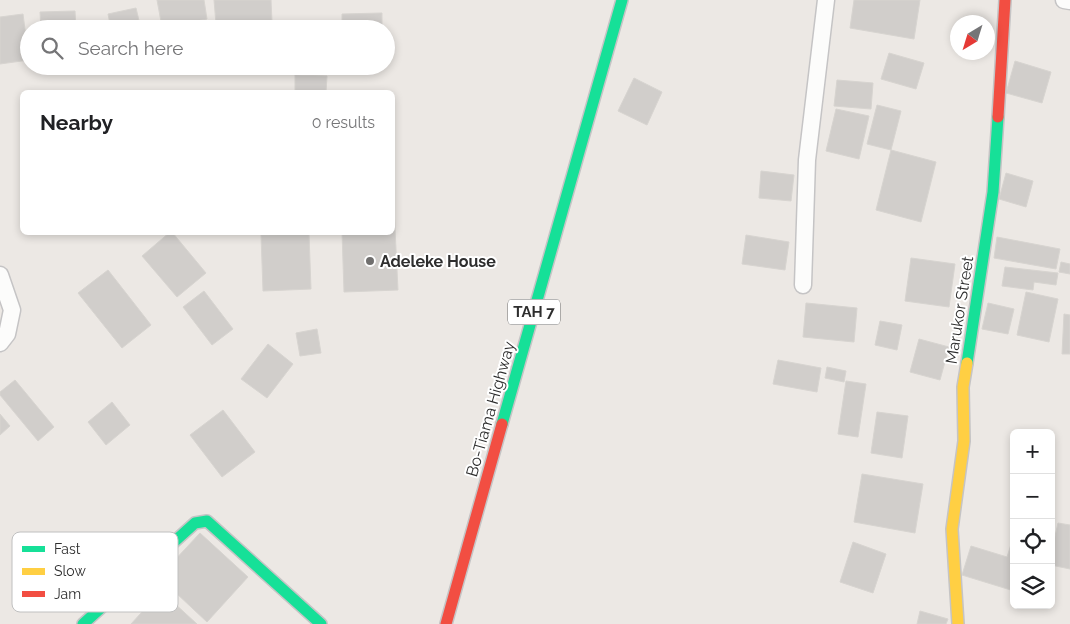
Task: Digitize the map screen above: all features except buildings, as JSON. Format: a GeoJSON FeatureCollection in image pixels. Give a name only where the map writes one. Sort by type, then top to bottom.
{"type":"FeatureCollection","features":[{"type":"Feature","properties":{"kind":"main road","name":"Bo-Tiama Highway"},"geometry":{"type":"LineString","coordinates":[[446,624],[622,0]]}},
{"type":"Feature","properties":{"kind":"main road","name":"Marukor Street"},"geometry":{"type":"LineString","coordinates":[[958,624],[952,529],[964,441],[963,387],[993,192],[1005,0]]}},
{"type":"Feature","properties":{"kind":"main road"},"geometry":{"type":"LineString","coordinates":[[178,538],[195,523],[207,521],[321,624]]}},
{"type":"Feature","properties":{"kind":"main road"},"geometry":{"type":"LineString","coordinates":[[83,624],[96,612]]}},
{"type":"Feature","properties":{"kind":"street"},"geometry":{"type":"LineString","coordinates":[[803,285],[807,160],[826,0]]}},
{"type":"Feature","properties":{"kind":"street"},"geometry":{"type":"LineString","coordinates":[[1064,0],[1070,1]]}},
{"type":"Feature","properties":{"kind":"street"},"geometry":{"type":"LineString","coordinates":[[0,275],[12,310],[7,334],[0,343]]}},
{"type":"Feature","properties":{"kind":"traffic: fast"},"geometry":{"type":"LineString","coordinates":[[502,424],[622,0]]}},
{"type":"Feature","properties":{"kind":"traffic: fast"},"geometry":{"type":"LineString","coordinates":[[967,363],[993,192],[998,117]]}},
{"type":"Feature","properties":{"kind":"traffic: fast"},"geometry":{"type":"LineString","coordinates":[[178,538],[195,523],[207,521],[321,624]]}},
{"type":"Feature","properties":{"kind":"traffic: fast"},"geometry":{"type":"LineString","coordinates":[[83,624],[96,612]]}},
{"type":"Feature","properties":{"kind":"traffic: slow"},"geometry":{"type":"LineString","coordinates":[[958,624],[952,529],[964,441],[963,387],[967,363]]}},
{"type":"Feature","properties":{"kind":"traffic: jam"},"geometry":{"type":"LineString","coordinates":[[998,117],[1005,0]]}},
{"type":"Feature","properties":{"kind":"traffic: jam"},"geometry":{"type":"LineString","coordinates":[[446,624],[502,424]]}},
{"type":"Feature","properties":{"kind":"place","name":"Adeleke House"},"geometry":{"type":"Point","coordinates":[370,261]}}]}
